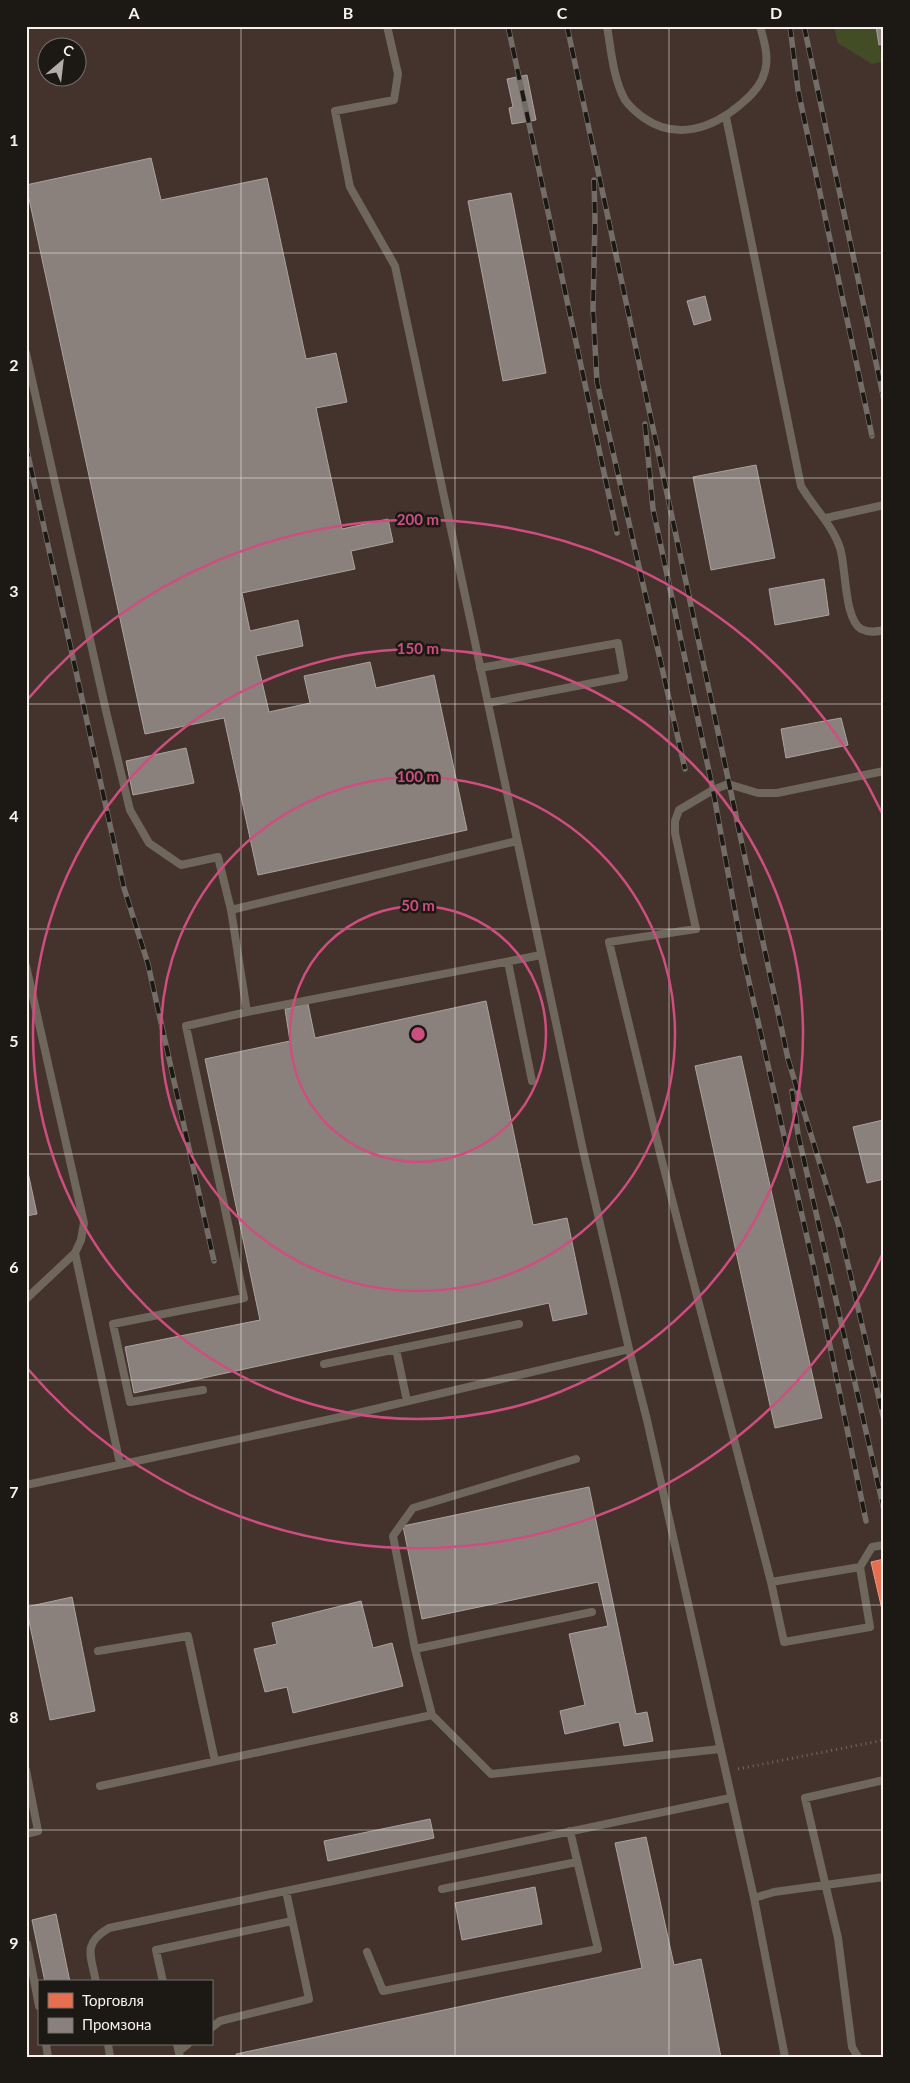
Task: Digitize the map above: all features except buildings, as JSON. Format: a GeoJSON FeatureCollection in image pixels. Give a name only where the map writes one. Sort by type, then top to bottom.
{"type":"FeatureCollection","features":[{"type":"Feature","properties":{"kind":"lane"},"geometry":{"type":"LineString","coordinates":[[387,26],[398,74],[394,100],[335,111],[350,187],[395,266],[583,1150],[651,1440],[754,1898],[785,2057]]}},
{"type":"Feature","properties":{"kind":"lane"},"geometry":{"type":"LineString","coordinates":[[607,26],[616,77],[626,100],[637,113],[652,123],[668,129],[683,131],[697,129],[726,117],[749,98],[760,84],[765,71],[767,57],[760,26]]}},
{"type":"Feature","properties":{"kind":"lane"},"geometry":{"type":"LineString","coordinates":[[726,117],[800,486],[812,505],[826,518],[840,548],[852,614],[860,628],[872,632],[884,630]]}},
{"type":"Feature","properties":{"kind":"lane"},"geometry":{"type":"LineString","coordinates":[[26,354],[130,810],[150,843],[180,865],[218,857],[231,910],[247,1012]]}},
{"type":"Feature","properties":{"kind":"lane"},"geometry":{"type":"LineString","coordinates":[[826,518],[884,506]]}},
{"type":"Feature","properties":{"kind":"lane"},"geometry":{"type":"LineString","coordinates":[[480,668],[618,643],[624,677],[488,703]]}},
{"type":"Feature","properties":{"kind":"lane"},"geometry":{"type":"LineString","coordinates":[[884,771],[776,793],[758,793],[728,784],[713,790],[679,810],[675,821],[675,833],[696,929],[609,942],[661,1157],[771,1582],[784,1642],[870,1627],[860,1567],[872,1547],[884,1545]]}},
{"type":"Feature","properties":{"kind":"lane"},"geometry":{"type":"LineString","coordinates":[[231,910],[517,841]]}},
{"type":"Feature","properties":{"kind":"lane"},"geometry":{"type":"LineString","coordinates":[[204,1390],[130,1402],[113,1324],[244,1298],[186,1026],[247,1012],[541,954]]}},
{"type":"Feature","properties":{"kind":"lane"},"geometry":{"type":"LineString","coordinates":[[508,962],[532,1081]]}},
{"type":"Feature","properties":{"kind":"lane"},"geometry":{"type":"LineString","coordinates":[[26,1299],[75,1253],[81,1240],[84,1223],[27,971]]}},
{"type":"Feature","properties":{"kind":"lane"},"geometry":{"type":"LineString","coordinates":[[75,1253],[120,1464]]}},
{"type":"Feature","properties":{"kind":"lane"},"geometry":{"type":"LineString","coordinates":[[324,1364],[519,1324]]}},
{"type":"Feature","properties":{"kind":"lane"},"geometry":{"type":"LineString","coordinates":[[396,1349],[407,1401]]}},
{"type":"Feature","properties":{"kind":"lane"},"geometry":{"type":"LineString","coordinates":[[26,1485],[407,1401],[629,1349]]}},
{"type":"Feature","properties":{"kind":"lane"},"geometry":{"type":"LineString","coordinates":[[576,1459],[413,1508],[393,1536],[415,1649],[432,1715],[491,1774],[720,1749]]}},
{"type":"Feature","properties":{"kind":"lane"},"geometry":{"type":"LineString","coordinates":[[771,1582],[860,1567]]}},
{"type":"Feature","properties":{"kind":"lane"},"geometry":{"type":"LineString","coordinates":[[415,1649],[592,1612]]}},
{"type":"Feature","properties":{"kind":"lane"},"geometry":{"type":"LineString","coordinates":[[98,1651],[188,1636],[215,1761]]}},
{"type":"Feature","properties":{"kind":"lane"},"geometry":{"type":"LineString","coordinates":[[100,1786],[432,1715]]}},
{"type":"Feature","properties":{"kind":"lane"},"geometry":{"type":"LineString","coordinates":[[26,1770],[38,1831],[26,1834]]}},
{"type":"Feature","properties":{"kind":"lane"},"geometry":{"type":"LineString","coordinates":[[858,2057],[852,2047],[838,1938],[805,1798],[884,1780]]}},
{"type":"Feature","properties":{"kind":"lane"},"geometry":{"type":"LineString","coordinates":[[96,1980],[90,1948],[95,1936],[109,1928],[730,1798]]}},
{"type":"Feature","properties":{"kind":"lane"},"geometry":{"type":"LineString","coordinates":[[367,1952],[383,1991],[598,1948],[570,1831]]}},
{"type":"Feature","properties":{"kind":"lane"},"geometry":{"type":"LineString","coordinates":[[442,1889],[577,1862]]}},
{"type":"Feature","properties":{"kind":"lane"},"geometry":{"type":"LineString","coordinates":[[754,1898],[774,1892],[884,1877]]}},
{"type":"Feature","properties":{"kind":"lane"},"geometry":{"type":"LineString","coordinates":[[212,2027],[220,2021],[309,1999],[286,1891]]}},
{"type":"Feature","properties":{"kind":"lane"},"geometry":{"type":"LineString","coordinates":[[163,1980],[156,1950],[292,1921]]}},
{"type":"Feature","properties":{"kind":"lane"},"geometry":{"type":"LineString","coordinates":[[27,1944],[38,2001]]}},
{"type":"Feature","properties":{"kind":"path"},"geometry":{"type":"LineString","coordinates":[[738,1769],[884,1740]]}},
{"type":"Feature","properties":{"kind":"shaded area"},"geometry":{"type":"Polygon","coordinates":[[[26,26],[884,26],[884,2057],[26,2057],[26,26]]]}},
{"type":"Feature","properties":{"kind":"green space"},"geometry":{"type":"Polygon","coordinates":[[[834,26],[876,26],[881,55],[884,55],[884,61],[872,64],[838,43],[834,26]]]}},
{"type":"Feature","properties":{"kind":"railway"},"geometry":{"type":"LineString","coordinates":[[508,26],[617,533]]}},
{"type":"Feature","properties":{"kind":"railway"},"geometry":{"type":"LineString","coordinates":[[567,26],[788,1059],[840,1230],[884,1420]]}},
{"type":"Feature","properties":{"kind":"railway"},"geometry":{"type":"LineString","coordinates":[[790,26],[798,90],[872,436]]}},
{"type":"Feature","properties":{"kind":"railway"},"geometry":{"type":"LineString","coordinates":[[804,26],[884,400]]}},
{"type":"Feature","properties":{"kind":"railway"},"geometry":{"type":"LineString","coordinates":[[594,180],[593,308],[597,382],[685,769]]}},
{"type":"Feature","properties":{"kind":"railway"},"geometry":{"type":"LineString","coordinates":[[645,424],[653,509],[713,790],[743,955],[814,1268],[866,1521]]}},
{"type":"Feature","properties":{"kind":"railway"},"geometry":{"type":"LineString","coordinates":[[26,446],[124,888],[148,964],[214,1261]]}},
{"type":"Feature","properties":{"kind":"railway"},"geometry":{"type":"LineString","coordinates":[[792,1091],[798,1134],[884,1510]]}}]}
